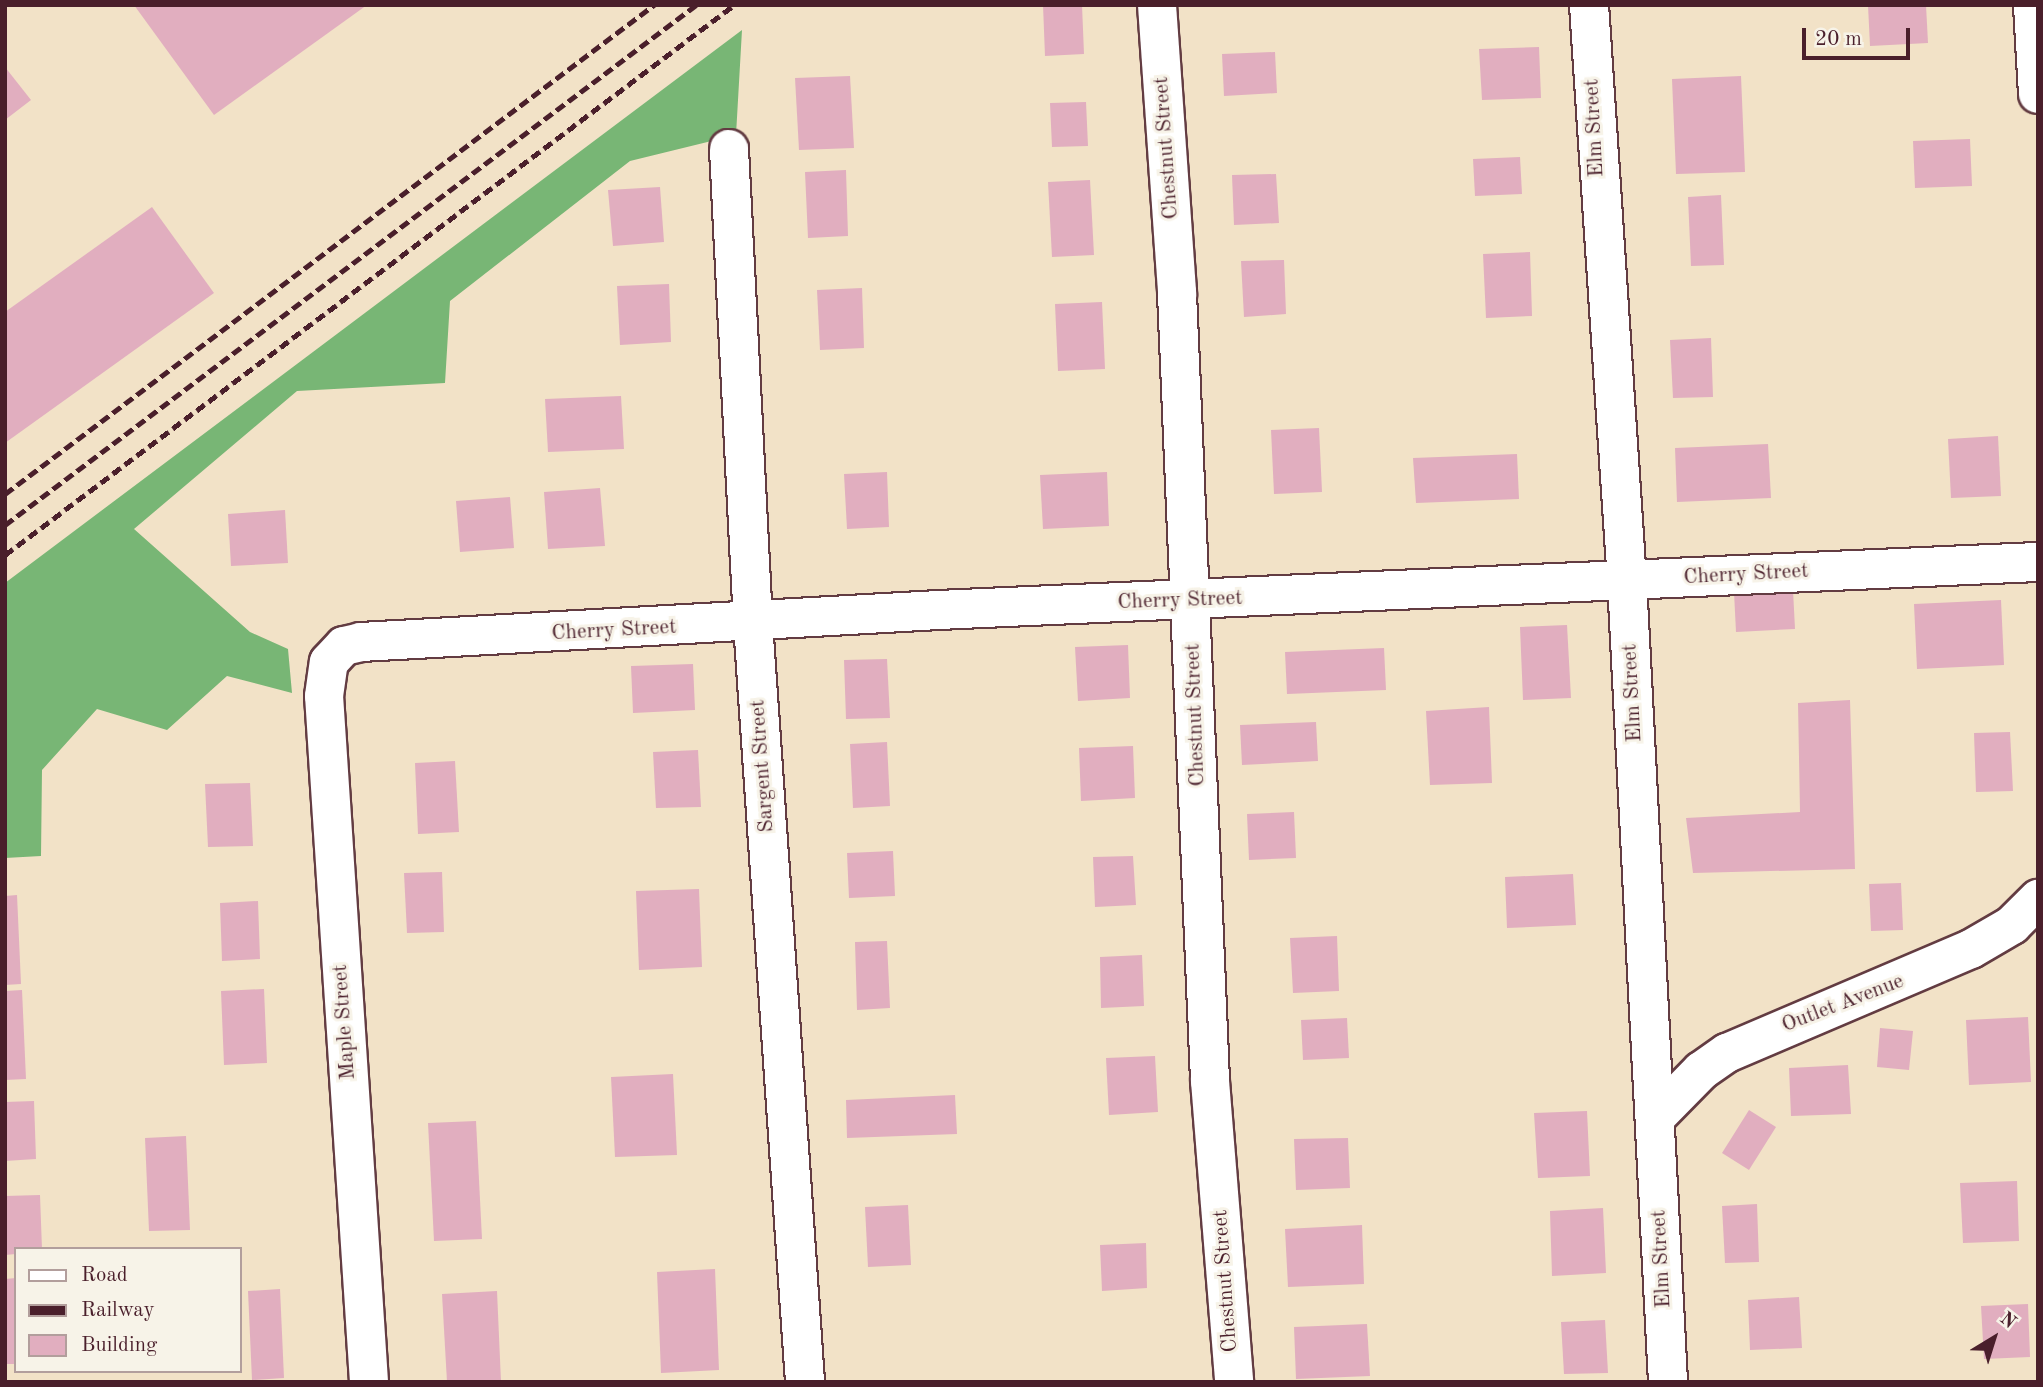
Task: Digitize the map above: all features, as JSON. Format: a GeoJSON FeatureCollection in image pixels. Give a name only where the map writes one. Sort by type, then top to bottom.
{"type":"FeatureCollection","features":[{"type":"Feature","properties":{"kind":"street","name":"Chestnut Street"},"geometry":{"type":"LineString","coordinates":[[1157,5],[1177,293],[1210,1081],[1234,1382]]}},
{"type":"Feature","properties":{"kind":"street","name":"Elm Street"},"geometry":{"type":"LineString","coordinates":[[1589,5],[1627,581],[1668,1382]]}},
{"type":"Feature","properties":{"kind":"street"},"geometry":{"type":"LineString","coordinates":[[2033,5],[2038,94]]}},
{"type":"Feature","properties":{"kind":"street","name":"Sargent Street"},"geometry":{"type":"LineString","coordinates":[[729,149],[753,623],[805,1382]]}},
{"type":"Feature","properties":{"kind":"street","name":"Cherry Street"},"geometry":{"type":"LineString","coordinates":[[328,662],[344,646],[361,642],[2038,562]]}},
{"type":"Feature","properties":{"kind":"street","name":"Maple Street"},"geometry":{"type":"LineString","coordinates":[[328,662],[324,696],[369,1382]]}},
{"type":"Feature","properties":{"kind":"street","name":"Outlet Avenue"},"geometry":{"type":"LineString","coordinates":[[1655,1118],[1701,1071],[1727,1053],[1960,954],[2012,925],[2038,899]]}},
{"type":"Feature","properties":{"kind":"green space"},"geometry":{"type":"Polygon","coordinates":[[[742,30],[736,135],[630,161],[450,301],[445,383],[297,391],[134,529],[250,632],[288,649],[292,693],[227,676],[167,730],[97,709],[42,770],[41,856],[5,858],[5,583],[742,30]]]}},
{"type":"Feature","properties":{"kind":"building"},"geometry":{"type":"Polygon","coordinates":[[[134,5],[367,5],[214,115],[134,5]]]}},
{"type":"Feature","properties":{"kind":"building"},"geometry":{"type":"Polygon","coordinates":[[[1043,5],[1082,5],[1084,54],[1045,56],[1043,5]]]}},
{"type":"Feature","properties":{"kind":"building"},"geometry":{"type":"Polygon","coordinates":[[[1868,5],[1926,5],[1928,43],[1870,46],[1868,5]]]}},
{"type":"Feature","properties":{"kind":"building"},"geometry":{"type":"Polygon","coordinates":[[[1539,47],[1541,98],[1482,100],[1479,49],[1539,47]]]}},
{"type":"Feature","properties":{"kind":"building"},"geometry":{"type":"Polygon","coordinates":[[[1275,52],[1277,93],[1224,96],[1222,54],[1275,52]]]}},
{"type":"Feature","properties":{"kind":"building"},"geometry":{"type":"Polygon","coordinates":[[[5,67],[31,100],[5,120],[5,67]]]}},
{"type":"Feature","properties":{"kind":"building"},"geometry":{"type":"Polygon","coordinates":[[[850,76],[854,148],[799,150],[795,78],[850,76]]]}},
{"type":"Feature","properties":{"kind":"building"},"geometry":{"type":"Polygon","coordinates":[[[1741,76],[1745,172],[1676,174],[1672,79],[1741,76]]]}},
{"type":"Feature","properties":{"kind":"building"},"geometry":{"type":"Polygon","coordinates":[[[1086,102],[1088,146],[1052,147],[1050,103],[1086,102]]]}},
{"type":"Feature","properties":{"kind":"building"},"geometry":{"type":"Polygon","coordinates":[[[1970,139],[1972,186],[1915,188],[1913,141],[1970,139]]]}},
{"type":"Feature","properties":{"kind":"building"},"geometry":{"type":"Polygon","coordinates":[[[1520,157],[1522,194],[1475,196],[1473,159],[1520,157]]]}},
{"type":"Feature","properties":{"kind":"building"},"geometry":{"type":"Polygon","coordinates":[[[846,170],[848,236],[808,238],[805,172],[846,170]]]}},
{"type":"Feature","properties":{"kind":"building"},"geometry":{"type":"Polygon","coordinates":[[[1276,174],[1279,223],[1234,225],[1232,175],[1276,174]]]}},
{"type":"Feature","properties":{"kind":"building"},"geometry":{"type":"Polygon","coordinates":[[[1090,180],[1094,255],[1052,257],[1048,182],[1090,180]]]}},
{"type":"Feature","properties":{"kind":"building"},"geometry":{"type":"Polygon","coordinates":[[[660,187],[664,242],[613,246],[608,190],[660,187]]]}},
{"type":"Feature","properties":{"kind":"building"},"geometry":{"type":"Polygon","coordinates":[[[1721,195],[1724,265],[1691,266],[1688,197],[1721,195]]]}},
{"type":"Feature","properties":{"kind":"building"},"geometry":{"type":"Polygon","coordinates":[[[152,207],[214,293],[5,443],[5,312],[152,207]]]}},
{"type":"Feature","properties":{"kind":"building"},"geometry":{"type":"Polygon","coordinates":[[[1530,252],[1532,316],[1486,318],[1483,254],[1530,252]]]}},
{"type":"Feature","properties":{"kind":"building"},"geometry":{"type":"Polygon","coordinates":[[[1284,260],[1286,314],[1244,317],[1241,261],[1284,260]]]}},
{"type":"Feature","properties":{"kind":"building"},"geometry":{"type":"Polygon","coordinates":[[[669,284],[671,342],[620,345],[617,286],[669,284]]]}},
{"type":"Feature","properties":{"kind":"building"},"geometry":{"type":"Polygon","coordinates":[[[862,288],[864,348],[820,350],[817,290],[862,288]]]}},
{"type":"Feature","properties":{"kind":"building"},"geometry":{"type":"Polygon","coordinates":[[[1102,302],[1105,369],[1058,371],[1055,304],[1102,302]]]}},
{"type":"Feature","properties":{"kind":"building"},"geometry":{"type":"Polygon","coordinates":[[[1711,338],[1713,397],[1673,398],[1670,340],[1711,338]]]}},
{"type":"Feature","properties":{"kind":"building"},"geometry":{"type":"Polygon","coordinates":[[[621,396],[624,449],[548,452],[545,399],[621,396]]]}},
{"type":"Feature","properties":{"kind":"building"},"geometry":{"type":"Polygon","coordinates":[[[1319,428],[1322,492],[1274,494],[1271,430],[1319,428]]]}},
{"type":"Feature","properties":{"kind":"building"},"geometry":{"type":"Polygon","coordinates":[[[1998,436],[2001,496],[1951,498],[1948,439],[1998,436]]]}},
{"type":"Feature","properties":{"kind":"building"},"geometry":{"type":"Polygon","coordinates":[[[1768,444],[1771,498],[1677,502],[1675,448],[1768,444]]]}},
{"type":"Feature","properties":{"kind":"building"},"geometry":{"type":"Polygon","coordinates":[[[1517,454],[1519,499],[1416,503],[1413,458],[1517,454]]]}},
{"type":"Feature","properties":{"kind":"building"},"geometry":{"type":"Polygon","coordinates":[[[887,472],[889,527],[847,529],[844,474],[887,472]]]}},
{"type":"Feature","properties":{"kind":"building"},"geometry":{"type":"Polygon","coordinates":[[[1107,472],[1109,526],[1043,529],[1040,475],[1107,472]]]}},
{"type":"Feature","properties":{"kind":"building"},"geometry":{"type":"Polygon","coordinates":[[[600,488],[605,546],[548,549],[544,492],[600,488]]]}},
{"type":"Feature","properties":{"kind":"building"},"geometry":{"type":"Polygon","coordinates":[[[510,497],[514,548],[460,552],[456,501],[510,497]]]}},
{"type":"Feature","properties":{"kind":"building"},"geometry":{"type":"Polygon","coordinates":[[[285,510],[288,563],[231,566],[228,514],[285,510]]]}},
{"type":"Feature","properties":{"kind":"building"},"geometry":{"type":"Polygon","coordinates":[[[1793,590],[1795,629],[1736,632],[1734,592],[1793,590]]]}},
{"type":"Feature","properties":{"kind":"building"},"geometry":{"type":"Polygon","coordinates":[[[2001,600],[2004,665],[1917,669],[1914,604],[2001,600]]]}},
{"type":"Feature","properties":{"kind":"building"},"geometry":{"type":"Polygon","coordinates":[[[1567,625],[1571,698],[1523,700],[1520,627],[1567,625]]]}},
{"type":"Feature","properties":{"kind":"building"},"geometry":{"type":"Polygon","coordinates":[[[1128,645],[1130,698],[1078,701],[1075,647],[1128,645]]]}},
{"type":"Feature","properties":{"kind":"building"},"geometry":{"type":"Polygon","coordinates":[[[1384,648],[1386,690],[1287,694],[1285,652],[1384,648]]]}},
{"type":"Feature","properties":{"kind":"building"},"geometry":{"type":"Polygon","coordinates":[[[887,659],[890,718],[846,719],[844,660],[887,659]]]}},
{"type":"Feature","properties":{"kind":"building"},"geometry":{"type":"Polygon","coordinates":[[[693,664],[695,710],[633,713],[631,666],[693,664]]]}},
{"type":"Feature","properties":{"kind":"building"},"geometry":{"type":"Polygon","coordinates":[[[1850,700],[1855,869],[1693,873],[1686,818],[1800,812],[1798,703],[1850,700]]]}},
{"type":"Feature","properties":{"kind":"building"},"geometry":{"type":"Polygon","coordinates":[[[1489,707],[1492,783],[1430,785],[1426,711],[1489,707]]]}},
{"type":"Feature","properties":{"kind":"building"},"geometry":{"type":"Polygon","coordinates":[[[1316,722],[1318,761],[1242,765],[1240,725],[1316,722]]]}},
{"type":"Feature","properties":{"kind":"building"},"geometry":{"type":"Polygon","coordinates":[[[2010,732],[2013,791],[1976,792],[1974,733],[2010,732]]]}},
{"type":"Feature","properties":{"kind":"building"},"geometry":{"type":"Polygon","coordinates":[[[887,742],[890,806],[853,808],[850,744],[887,742]]]}},
{"type":"Feature","properties":{"kind":"building"},"geometry":{"type":"Polygon","coordinates":[[[1133,746],[1135,798],[1081,801],[1079,748],[1133,746]]]}},
{"type":"Feature","properties":{"kind":"building"},"geometry":{"type":"Polygon","coordinates":[[[698,750],[701,807],[656,808],[653,752],[698,750]]]}},
{"type":"Feature","properties":{"kind":"building"},"geometry":{"type":"Polygon","coordinates":[[[455,761],[459,832],[418,834],[415,763],[455,761]]]}},
{"type":"Feature","properties":{"kind":"building"},"geometry":{"type":"Polygon","coordinates":[[[250,783],[253,846],[208,847],[205,784],[250,783]]]}},
{"type":"Feature","properties":{"kind":"building"},"geometry":{"type":"Polygon","coordinates":[[[1294,812],[1296,858],[1249,860],[1247,814],[1294,812]]]}},
{"type":"Feature","properties":{"kind":"building"},"geometry":{"type":"Polygon","coordinates":[[[893,851],[895,896],[849,898],[847,853],[893,851]]]}},
{"type":"Feature","properties":{"kind":"building"},"geometry":{"type":"Polygon","coordinates":[[[1133,856],[1136,905],[1095,907],[1093,857],[1133,856]]]}},
{"type":"Feature","properties":{"kind":"building"},"geometry":{"type":"Polygon","coordinates":[[[442,872],[444,932],[407,933],[404,873],[442,872]]]}},
{"type":"Feature","properties":{"kind":"building"},"geometry":{"type":"Polygon","coordinates":[[[1573,874],[1576,925],[1507,928],[1505,877],[1573,874]]]}},
{"type":"Feature","properties":{"kind":"building"},"geometry":{"type":"Polygon","coordinates":[[[1901,883],[1903,930],[1871,931],[1869,884],[1901,883]]]}},
{"type":"Feature","properties":{"kind":"building"},"geometry":{"type":"Polygon","coordinates":[[[699,889],[702,967],[639,970],[636,891],[699,889]]]}},
{"type":"Feature","properties":{"kind":"building"},"geometry":{"type":"Polygon","coordinates":[[[17,895],[21,984],[5,985],[5,896],[17,895]]]}},
{"type":"Feature","properties":{"kind":"building"},"geometry":{"type":"Polygon","coordinates":[[[258,901],[260,959],[222,961],[220,903],[258,901]]]}},
{"type":"Feature","properties":{"kind":"building"},"geometry":{"type":"Polygon","coordinates":[[[1337,936],[1339,991],[1293,993],[1290,938],[1337,936]]]}},
{"type":"Feature","properties":{"kind":"building"},"geometry":{"type":"Polygon","coordinates":[[[887,941],[890,1008],[857,1010],[855,942],[887,941]]]}},
{"type":"Feature","properties":{"kind":"building"},"geometry":{"type":"Polygon","coordinates":[[[1142,955],[1144,1006],[1101,1008],[1100,957],[1142,955]]]}},
{"type":"Feature","properties":{"kind":"building"},"geometry":{"type":"Polygon","coordinates":[[[264,989],[267,1063],[224,1065],[221,991],[264,989]]]}},
{"type":"Feature","properties":{"kind":"building"},"geometry":{"type":"Polygon","coordinates":[[[22,990],[26,1079],[5,1080],[5,991],[22,990]]]}},
{"type":"Feature","properties":{"kind":"building"},"geometry":{"type":"Polygon","coordinates":[[[2028,1017],[2031,1082],[1969,1085],[1966,1020],[2028,1017]]]}},
{"type":"Feature","properties":{"kind":"building"},"geometry":{"type":"Polygon","coordinates":[[[1347,1018],[1349,1058],[1303,1060],[1301,1020],[1347,1018]]]}},
{"type":"Feature","properties":{"kind":"building"},"geometry":{"type":"Polygon","coordinates":[[[1880,1028],[1913,1031],[1909,1070],[1877,1067],[1880,1028]]]}},
{"type":"Feature","properties":{"kind":"building"},"geometry":{"type":"Polygon","coordinates":[[[1155,1056],[1158,1112],[1109,1115],[1106,1058],[1155,1056]]]}},
{"type":"Feature","properties":{"kind":"building"},"geometry":{"type":"Polygon","coordinates":[[[1848,1065],[1851,1114],[1791,1116],[1789,1068],[1848,1065]]]}},
{"type":"Feature","properties":{"kind":"building"},"geometry":{"type":"Polygon","coordinates":[[[673,1074],[677,1155],[615,1157],[611,1077],[673,1074]]]}},
{"type":"Feature","properties":{"kind":"building"},"geometry":{"type":"Polygon","coordinates":[[[955,1095],[957,1134],[847,1138],[846,1100],[955,1095]]]}},
{"type":"Feature","properties":{"kind":"building"},"geometry":{"type":"Polygon","coordinates":[[[34,1101],[36,1159],[5,1161],[5,1102],[34,1101]]]}},
{"type":"Feature","properties":{"kind":"building"},"geometry":{"type":"Polygon","coordinates":[[[1749,1110],[1776,1127],[1749,1170],[1722,1153],[1749,1110]]]}},
{"type":"Feature","properties":{"kind":"building"},"geometry":{"type":"Polygon","coordinates":[[[1587,1111],[1590,1176],[1538,1178],[1534,1113],[1587,1111]]]}},
{"type":"Feature","properties":{"kind":"building"},"geometry":{"type":"Polygon","coordinates":[[[476,1121],[482,1239],[434,1241],[428,1123],[476,1121]]]}},
{"type":"Feature","properties":{"kind":"building"},"geometry":{"type":"Polygon","coordinates":[[[186,1136],[190,1230],[149,1231],[145,1138],[186,1136]]]}},
{"type":"Feature","properties":{"kind":"building"},"geometry":{"type":"Polygon","coordinates":[[[1348,1138],[1350,1188],[1296,1190],[1294,1139],[1348,1138]]]}},
{"type":"Feature","properties":{"kind":"building"},"geometry":{"type":"Polygon","coordinates":[[[2017,1181],[2019,1241],[1963,1243],[1960,1183],[2017,1181]]]}},
{"type":"Feature","properties":{"kind":"building"},"geometry":{"type":"Polygon","coordinates":[[[40,1195],[42,1247],[14,1247],[14,1254],[5,1255],[5,1196],[40,1195]]]}},
{"type":"Feature","properties":{"kind":"building"},"geometry":{"type":"Polygon","coordinates":[[[1757,1204],[1759,1262],[1725,1263],[1722,1206],[1757,1204]]]}},
{"type":"Feature","properties":{"kind":"building"},"geometry":{"type":"Polygon","coordinates":[[[908,1205],[911,1265],[868,1267],[865,1207],[908,1205]]]}},
{"type":"Feature","properties":{"kind":"building"},"geometry":{"type":"Polygon","coordinates":[[[1603,1208],[1606,1273],[1552,1276],[1550,1211],[1603,1208]]]}},
{"type":"Feature","properties":{"kind":"building"},"geometry":{"type":"Polygon","coordinates":[[[1362,1225],[1364,1284],[1288,1287],[1285,1229],[1362,1225]]]}},
{"type":"Feature","properties":{"kind":"building"},"geometry":{"type":"Polygon","coordinates":[[[1146,1243],[1147,1288],[1102,1291],[1100,1245],[1146,1243]]]}},
{"type":"Feature","properties":{"kind":"building"},"geometry":{"type":"Polygon","coordinates":[[[715,1269],[719,1370],[661,1373],[657,1272],[715,1269]]]}},
{"type":"Feature","properties":{"kind":"building"},"geometry":{"type":"Polygon","coordinates":[[[14,1278],[14,1364],[5,1364],[5,1279],[14,1278]]]}},
{"type":"Feature","properties":{"kind":"building"},"geometry":{"type":"Polygon","coordinates":[[[280,1289],[284,1378],[252,1380],[248,1291],[280,1289]]]}},
{"type":"Feature","properties":{"kind":"building"},"geometry":{"type":"Polygon","coordinates":[[[497,1291],[501,1382],[447,1382],[442,1294],[497,1291]]]}},
{"type":"Feature","properties":{"kind":"building"},"geometry":{"type":"Polygon","coordinates":[[[1799,1297],[1802,1348],[1750,1350],[1748,1300],[1799,1297]]]}},
{"type":"Feature","properties":{"kind":"building"},"geometry":{"type":"Polygon","coordinates":[[[2028,1304],[2030,1357],[1984,1359],[1981,1306],[2028,1304]]]}},
{"type":"Feature","properties":{"kind":"building"},"geometry":{"type":"Polygon","coordinates":[[[1605,1320],[1608,1373],[1564,1374],[1561,1322],[1605,1320]]]}},
{"type":"Feature","properties":{"kind":"building"},"geometry":{"type":"Polygon","coordinates":[[[1367,1324],[1370,1376],[1296,1379],[1294,1327],[1367,1324]]]}},
{"type":"Feature","properties":{"kind":"railway"},"geometry":{"type":"LineString","coordinates":[[5,494],[654,5]]}},
{"type":"Feature","properties":{"kind":"railway"},"geometry":{"type":"LineString","coordinates":[[5,525],[696,5]]}},
{"type":"Feature","properties":{"kind":"railway"},"geometry":{"type":"LineString","coordinates":[[5,555],[734,5]]}}]}
